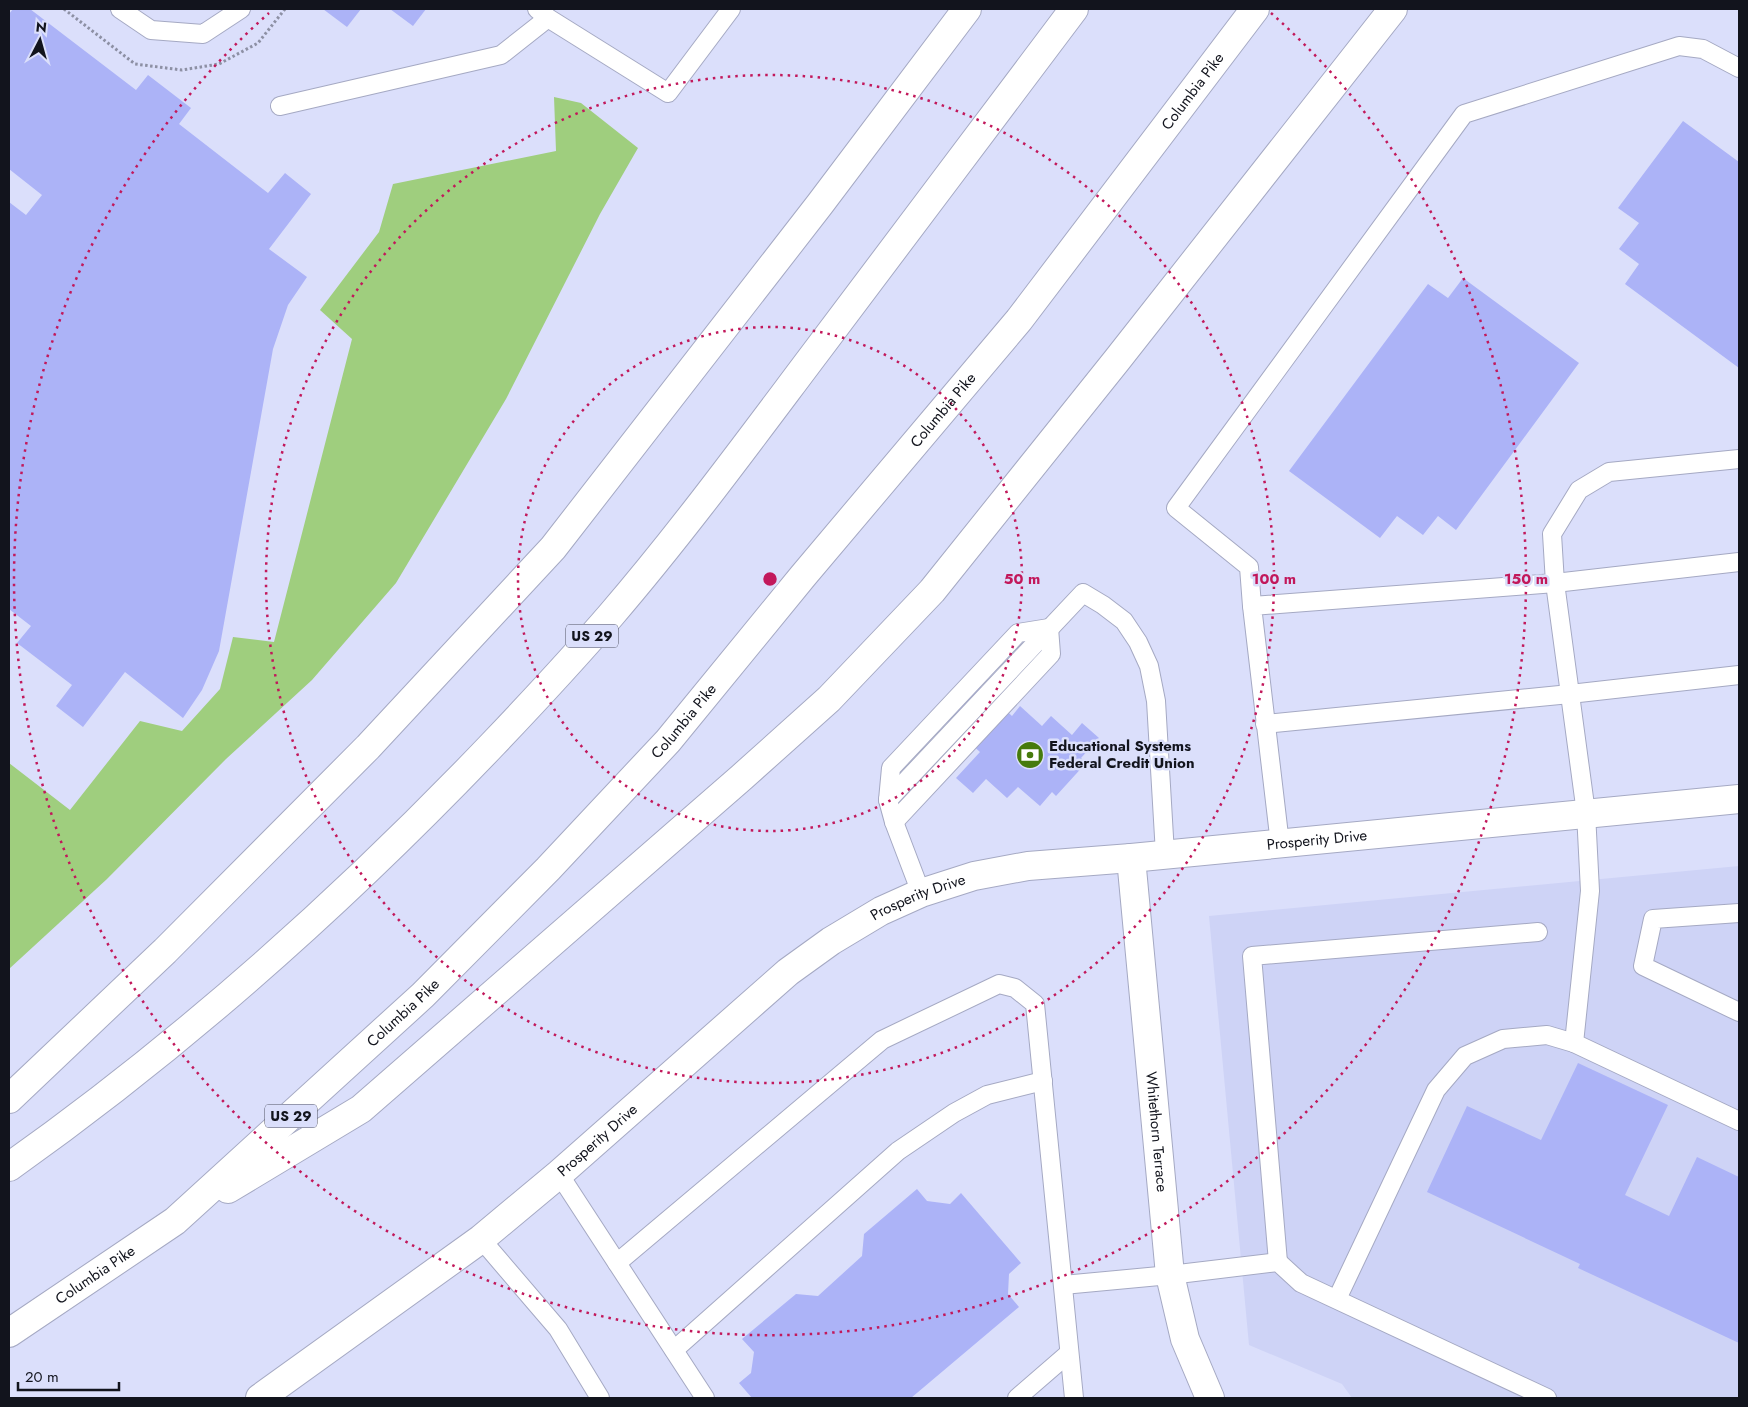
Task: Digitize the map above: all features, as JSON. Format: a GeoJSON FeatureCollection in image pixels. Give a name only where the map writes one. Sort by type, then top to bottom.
{"type":"FeatureCollection","features":[{"type":"Feature","properties":{"kind":"main road"},"geometry":{"type":"LineString","coordinates":[[9,1099],[165,951],[354,761],[553,548],[820,204],[967,9]]}},
{"type":"Feature","properties":{"kind":"main road","name":"US 29"},"geometry":{"type":"LineString","coordinates":[[9,1167],[124,1082],[253,974],[342,895],[441,798],[533,701],[611,615],[706,498],[1074,9]]}},
{"type":"Feature","properties":{"kind":"main road","name":"Columbia Pike"},"geometry":{"type":"LineString","coordinates":[[9,1333],[175,1221],[423,995],[548,869],[668,741],[803,576],[1019,320],[1255,9]]}},
{"type":"Feature","properties":{"kind":"main road"},"geometry":{"type":"LineString","coordinates":[[175,1221],[361,1109],[829,699],[932,591],[1117,360],[1393,9]]}},
{"type":"Feature","properties":{"kind":"main road","name":"Prosperity Drive"},"geometry":{"type":"LineString","coordinates":[[260,1398],[481,1239],[559,1174],[788,972],[831,941],[881,911],[921,893],[974,876],[1028,866],[1280,844],[1739,799]]}},
{"type":"Feature","properties":{"kind":"main road","name":"Whitethorn Terrace"},"geometry":{"type":"LineString","coordinates":[[1131,858],[1170,1275],[1185,1338],[1210,1398]]}},
{"type":"Feature","properties":{"kind":"lane"},"geometry":{"type":"LineString","coordinates":[[120,9],[151,30],[203,34],[241,9]]}},
{"type":"Feature","properties":{"kind":"lane"},"geometry":{"type":"LineString","coordinates":[[280,106],[501,56],[542,13],[668,93],[731,9]]}},
{"type":"Feature","properties":{"kind":"lane"},"geometry":{"type":"LineString","coordinates":[[1280,844],[1248,567],[1176,508],[1464,114],[1679,46],[1704,49],[1739,68]]}},
{"type":"Feature","properties":{"kind":"lane"},"geometry":{"type":"LineString","coordinates":[[1574,1043],[1590,891],[1586,813],[1555,583],[1552,534],[1580,490],[1610,472],[1739,459]]}},
{"type":"Feature","properties":{"kind":"lane"},"geometry":{"type":"LineString","coordinates":[[1252,606],[1555,583],[1739,562]]}},
{"type":"Feature","properties":{"kind":"lane"},"geometry":{"type":"LineString","coordinates":[[921,893],[894,822],[888,800],[1083,593],[1124,621],[1138,642],[1149,666],[1156,701],[1165,854]]}},
{"type":"Feature","properties":{"kind":"lane"},"geometry":{"type":"LineString","coordinates":[[894,822],[1051,654],[1049,628]]}},
{"type":"Feature","properties":{"kind":"lane"},"geometry":{"type":"LineString","coordinates":[[1265,724],[1570,694],[1739,675]]}},
{"type":"Feature","properties":{"kind":"lane"},"geometry":{"type":"LineString","coordinates":[[1739,913],[1653,919],[1643,966],[1739,1012]]}},
{"type":"Feature","properties":{"kind":"lane"},"geometry":{"type":"LineString","coordinates":[[1538,932],[1252,956],[1278,1262],[1301,1283],[1547,1398]]}},
{"type":"Feature","properties":{"kind":"lane"},"geometry":{"type":"LineString","coordinates":[[618,1263],[882,1040],[999,984],[1015,988],[1035,1004],[1074,1398]]}},
{"type":"Feature","properties":{"kind":"lane"},"geometry":{"type":"LineString","coordinates":[[1336,1299],[1436,1090],[1465,1056],[1502,1039],[1547,1035],[1574,1043],[1739,1122]]}},
{"type":"Feature","properties":{"kind":"lane"},"geometry":{"type":"LineString","coordinates":[[674,1350],[898,1151],[954,1113],[987,1095],[1043,1081]]}},
{"type":"Feature","properties":{"kind":"lane"},"geometry":{"type":"LineString","coordinates":[[559,1174],[705,1398]]}},
{"type":"Feature","properties":{"kind":"lane"},"geometry":{"type":"LineString","coordinates":[[481,1239],[558,1329],[600,1398]]}},
{"type":"Feature","properties":{"kind":"lane"},"geometry":{"type":"LineString","coordinates":[[1063,1285],[1278,1262]]}},
{"type":"Feature","properties":{"kind":"lane"},"geometry":{"type":"LineString","coordinates":[[1017,1398],[1070,1353]]}},
{"type":"Feature","properties":{"kind":"shaded area"},"geometry":{"type":"Polygon","coordinates":[[[1739,866],[1739,1398],[1352,1398],[1342,1384],[1249,1345],[1209,916],[1739,866]]]}},
{"type":"Feature","properties":{"kind":"green space"},"geometry":{"type":"Polygon","coordinates":[[[554,97],[581,103],[638,148],[600,214],[506,399],[396,583],[312,680],[226,759],[107,879],[9,969],[9,763],[70,810],[140,721],[182,731],[220,689],[233,637],[274,642],[352,339],[320,310],[379,232],[393,184],[556,151],[554,97]]]}},
{"type":"Feature","properties":{"kind":"building"},"geometry":{"type":"Polygon","coordinates":[[[13,9],[30,9],[136,90],[148,75],[191,108],[179,124],[268,193],[285,173],[311,194],[269,249],[307,277],[288,305],[273,349],[219,651],[202,690],[183,718],[125,672],[83,727],[56,706],[72,685],[17,643],[31,626],[9,609],[9,202],[26,215],[42,195],[9,169],[9,14],[13,9]]]}},
{"type":"Feature","properties":{"kind":"building"},"geometry":{"type":"Polygon","coordinates":[[[323,9],[361,9],[347,27],[323,9]]]}},
{"type":"Feature","properties":{"kind":"building"},"geometry":{"type":"Polygon","coordinates":[[[390,9],[426,9],[413,26],[390,9]]]}},
{"type":"Feature","properties":{"kind":"building"},"geometry":{"type":"Polygon","coordinates":[[[1683,121],[1739,162],[1739,368],[1625,284],[1639,264],[1619,249],[1639,223],[1618,208],[1683,121]]]}},
{"type":"Feature","properties":{"kind":"building"},"geometry":{"type":"Polygon","coordinates":[[[1463,278],[1579,363],[1456,530],[1438,516],[1423,535],[1397,516],[1380,538],[1289,471],[1428,284],[1448,298],[1463,278]]]}},
{"type":"Feature","properties":{"kind":"building","name":"Educational Systems Federal Credit Union"},"geometry":{"type":"Polygon","coordinates":[[[980,686],[1012,716],[1020,706],[1042,726],[1051,716],[1072,735],[1082,723],[1099,738],[1081,758],[1086,763],[1056,796],[1052,792],[1040,806],[1018,787],[1007,798],[986,779],[973,793],[956,778],[980,752],[947,722],[980,686]]]}},
{"type":"Feature","properties":{"kind":"building"},"geometry":{"type":"Polygon","coordinates":[[[1578,1063],[1668,1105],[1625,1195],[1669,1216],[1697,1157],[1739,1177],[1739,1343],[1578,1268],[1580,1264],[1427,1192],[1467,1106],[1541,1140],[1578,1063]]]}},
{"type":"Feature","properties":{"kind":"building"},"geometry":{"type":"Polygon","coordinates":[[[917,1189],[927,1201],[950,1204],[961,1193],[1021,1263],[1009,1274],[1008,1294],[1019,1307],[911,1398],[752,1398],[739,1383],[751,1373],[754,1352],[742,1339],[796,1294],[818,1296],[862,1256],[864,1234],[917,1189]]]}},
{"type":"Feature","properties":{"kind":"place","name":"Educational Systems Federal Credit Union"},"geometry":{"type":"Point","coordinates":[1030,755]}}]}
